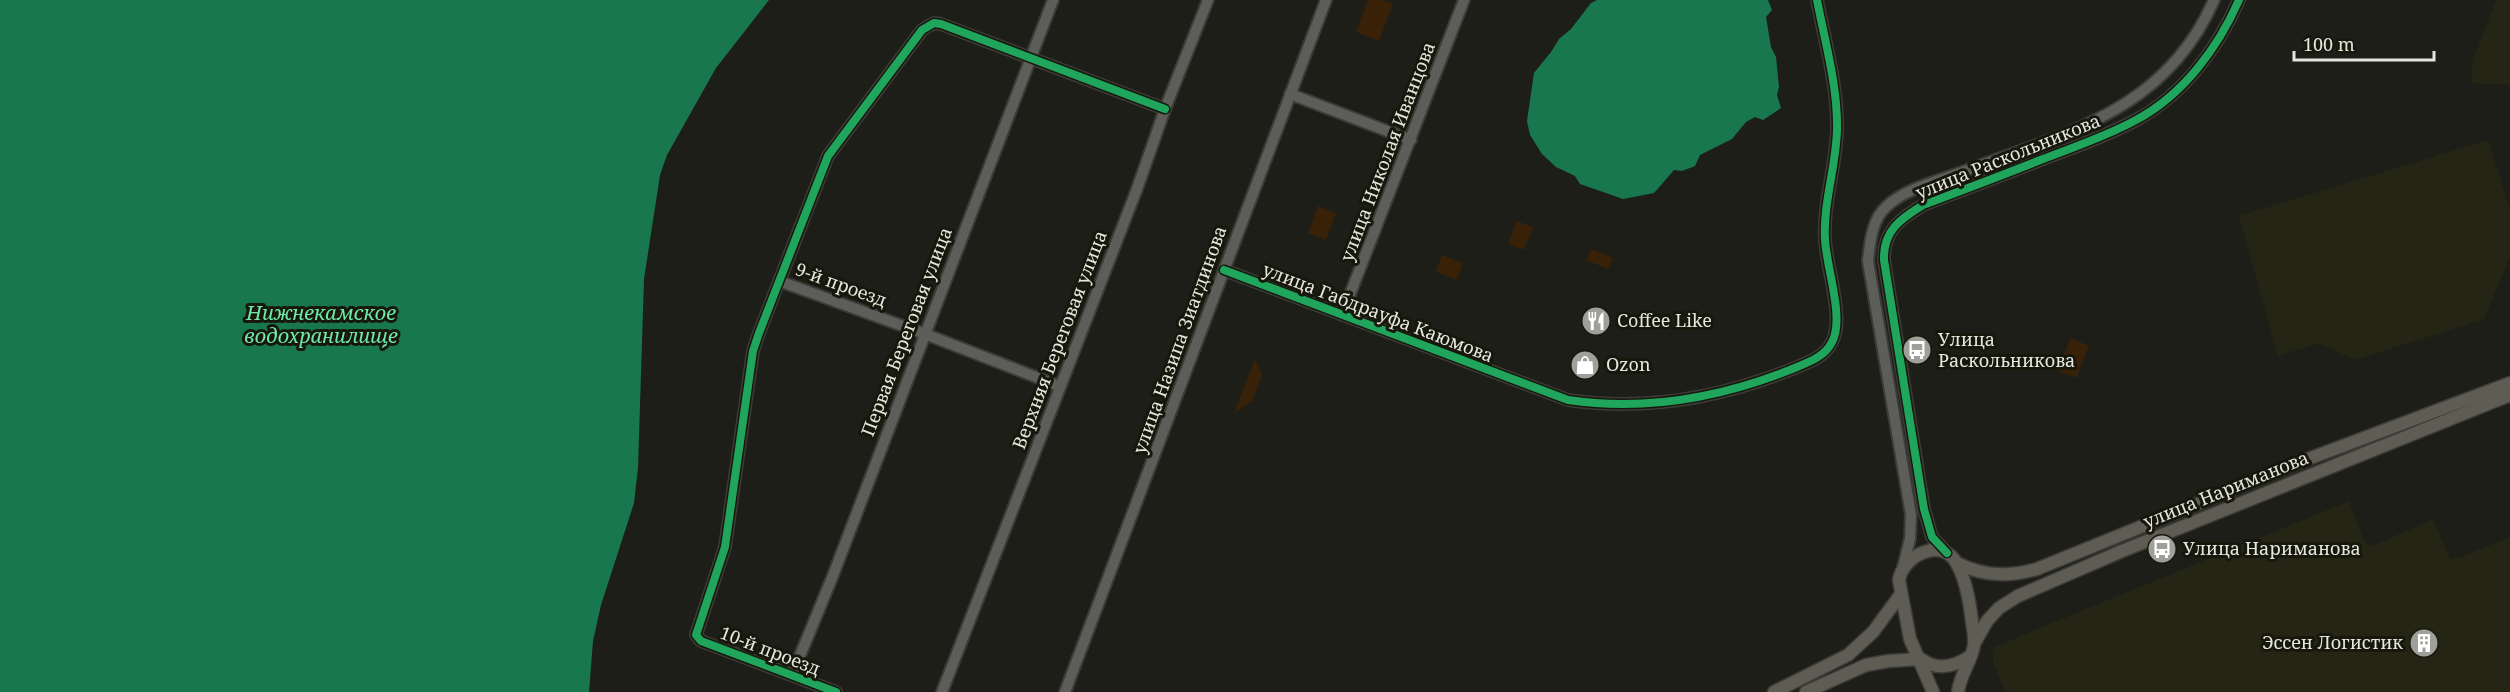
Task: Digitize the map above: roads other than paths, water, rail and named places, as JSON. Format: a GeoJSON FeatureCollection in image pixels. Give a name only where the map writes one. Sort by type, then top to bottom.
{"type":"FeatureCollection","features":[{"type":"Feature","properties":{"kind":"main road","name":"улица Нариманова"},"geometry":{"type":"LineString","coordinates":[[1957,563],[1968,569],[1993,574],[2024,573],[2037,570],[2308,459],[2510,382]]}},
{"type":"Feature","properties":{"kind":"main road","name":"улица Нариманова"},"geometry":{"type":"LineString","coordinates":[[1958,692],[1962,672],[1987,621],[2000,608],[2018,596],[2200,519],[2510,395]]}},
{"type":"Feature","properties":{"kind":"main road"},"geometry":{"type":"LineString","coordinates":[[1806,692],[1866,665],[1921,659],[1933,666],[1947,667],[1972,650],[1968,600],[1957,563],[1947,553],[1931,550],[1908,561],[1903,567],[1899,580],[1910,639],[1921,659],[1933,692]]}},
{"type":"Feature","properties":{"kind":"main road"},"geometry":{"type":"LineString","coordinates":[[1774,692],[1848,655],[1873,632],[1901,594]]}},
{"type":"Feature","properties":{"kind":"street","name":"Первая Береговая улица"},"geometry":{"type":"LineString","coordinates":[[792,675],[1053,0]]}},
{"type":"Feature","properties":{"kind":"street","name":"Верхняя Береговая улица"},"geometry":{"type":"LineString","coordinates":[[942,692],[1208,0]]}},
{"type":"Feature","properties":{"kind":"street","name":"улица Назипа Зиатдинова"},"geometry":{"type":"LineString","coordinates":[[1065,692],[1326,0]]}},
{"type":"Feature","properties":{"kind":"street","name":"улица Николая Иванцова"},"geometry":{"type":"LineString","coordinates":[[1342,315],[1464,0]]}},
{"type":"Feature","properties":{"kind":"street","name":"улица Габдрауфа Каюмова"},"geometry":{"type":"LineString","coordinates":[[1224,270],[1560,398],[1581,402],[1678,400],[1721,393],[1754,383],[1812,360],[1829,348],[1837,325],[1825,239],[1836,147],[1837,118],[1817,0]]}},
{"type":"Feature","properties":{"kind":"street","name":"улица Раскольникова"},"geometry":{"type":"LineString","coordinates":[[1903,567],[1910,538],[1911,515],[1868,261],[1871,237],[1880,215],[1887,206],[1912,192],[2067,133],[2126,104],[2144,92],[2177,61],[2194,40],[2214,0]]}},
{"type":"Feature","properties":{"kind":"street","name":"улица Раскольникова"},"geometry":{"type":"LineString","coordinates":[[1947,553],[1932,537],[1924,509],[1884,260],[1884,248],[1890,229],[1906,215],[1923,205],[2103,136],[2138,119],[2163,102],[2202,62],[2219,41],[2239,0]]}},
{"type":"Feature","properties":{"kind":"street"},"geometry":{"type":"LineString","coordinates":[[779,280],[828,156],[922,30],[934,23],[1031,56],[1165,109]]}},
{"type":"Feature","properties":{"kind":"street"},"geometry":{"type":"LineString","coordinates":[[1290,94],[1411,140]]}},
{"type":"Feature","properties":{"kind":"street","name":"9-й проезд"},"geometry":{"type":"LineString","coordinates":[[779,280],[1059,386]]}},
{"type":"Feature","properties":{"kind":"street","name":"10-й проезд"},"geometry":{"type":"LineString","coordinates":[[779,280],[753,351],[725,546],[696,635],[701,641],[836,692]]}},
{"type":"Feature","properties":{"kind":"water","name":"Нижнекамское водохранилище"},"geometry":{"type":"Polygon","coordinates":[[[0,0],[769,0],[716,68],[667,155],[660,175],[644,279],[638,468],[634,503],[601,605],[593,641],[589,692],[0,692],[0,0]]]}},
{"type":"Feature","properties":{"kind":"water"},"geometry":{"type":"Polygon","coordinates":[[[1597,0],[1768,0],[1772,10],[1766,17],[1771,47],[1776,57],[1779,87],[1777,95],[1781,108],[1763,120],[1755,117],[1746,122],[1732,139],[1700,155],[1695,166],[1682,171],[1674,170],[1654,193],[1623,199],[1580,184],[1575,176],[1556,167],[1542,154],[1530,135],[1527,121],[1534,73],[1559,39],[1571,29],[1591,3],[1597,0]]]}},
{"type":"Feature","properties":{"kind":"place","name":"Coffee Like"},"geometry":{"type":"Point","coordinates":[1596,321]}},
{"type":"Feature","properties":{"kind":"place","name":"Улица Раскольникова"},"geometry":{"type":"Point","coordinates":[1917,350]}},
{"type":"Feature","properties":{"kind":"place","name":"Ozon"},"geometry":{"type":"Point","coordinates":[1585,365]}},
{"type":"Feature","properties":{"kind":"place","name":"Улица Нариманова"},"geometry":{"type":"Point","coordinates":[2162,549]}},
{"type":"Feature","properties":{"kind":"place","name":"Эссен Логистик"},"geometry":{"type":"Point","coordinates":[2424,643]}}]}
